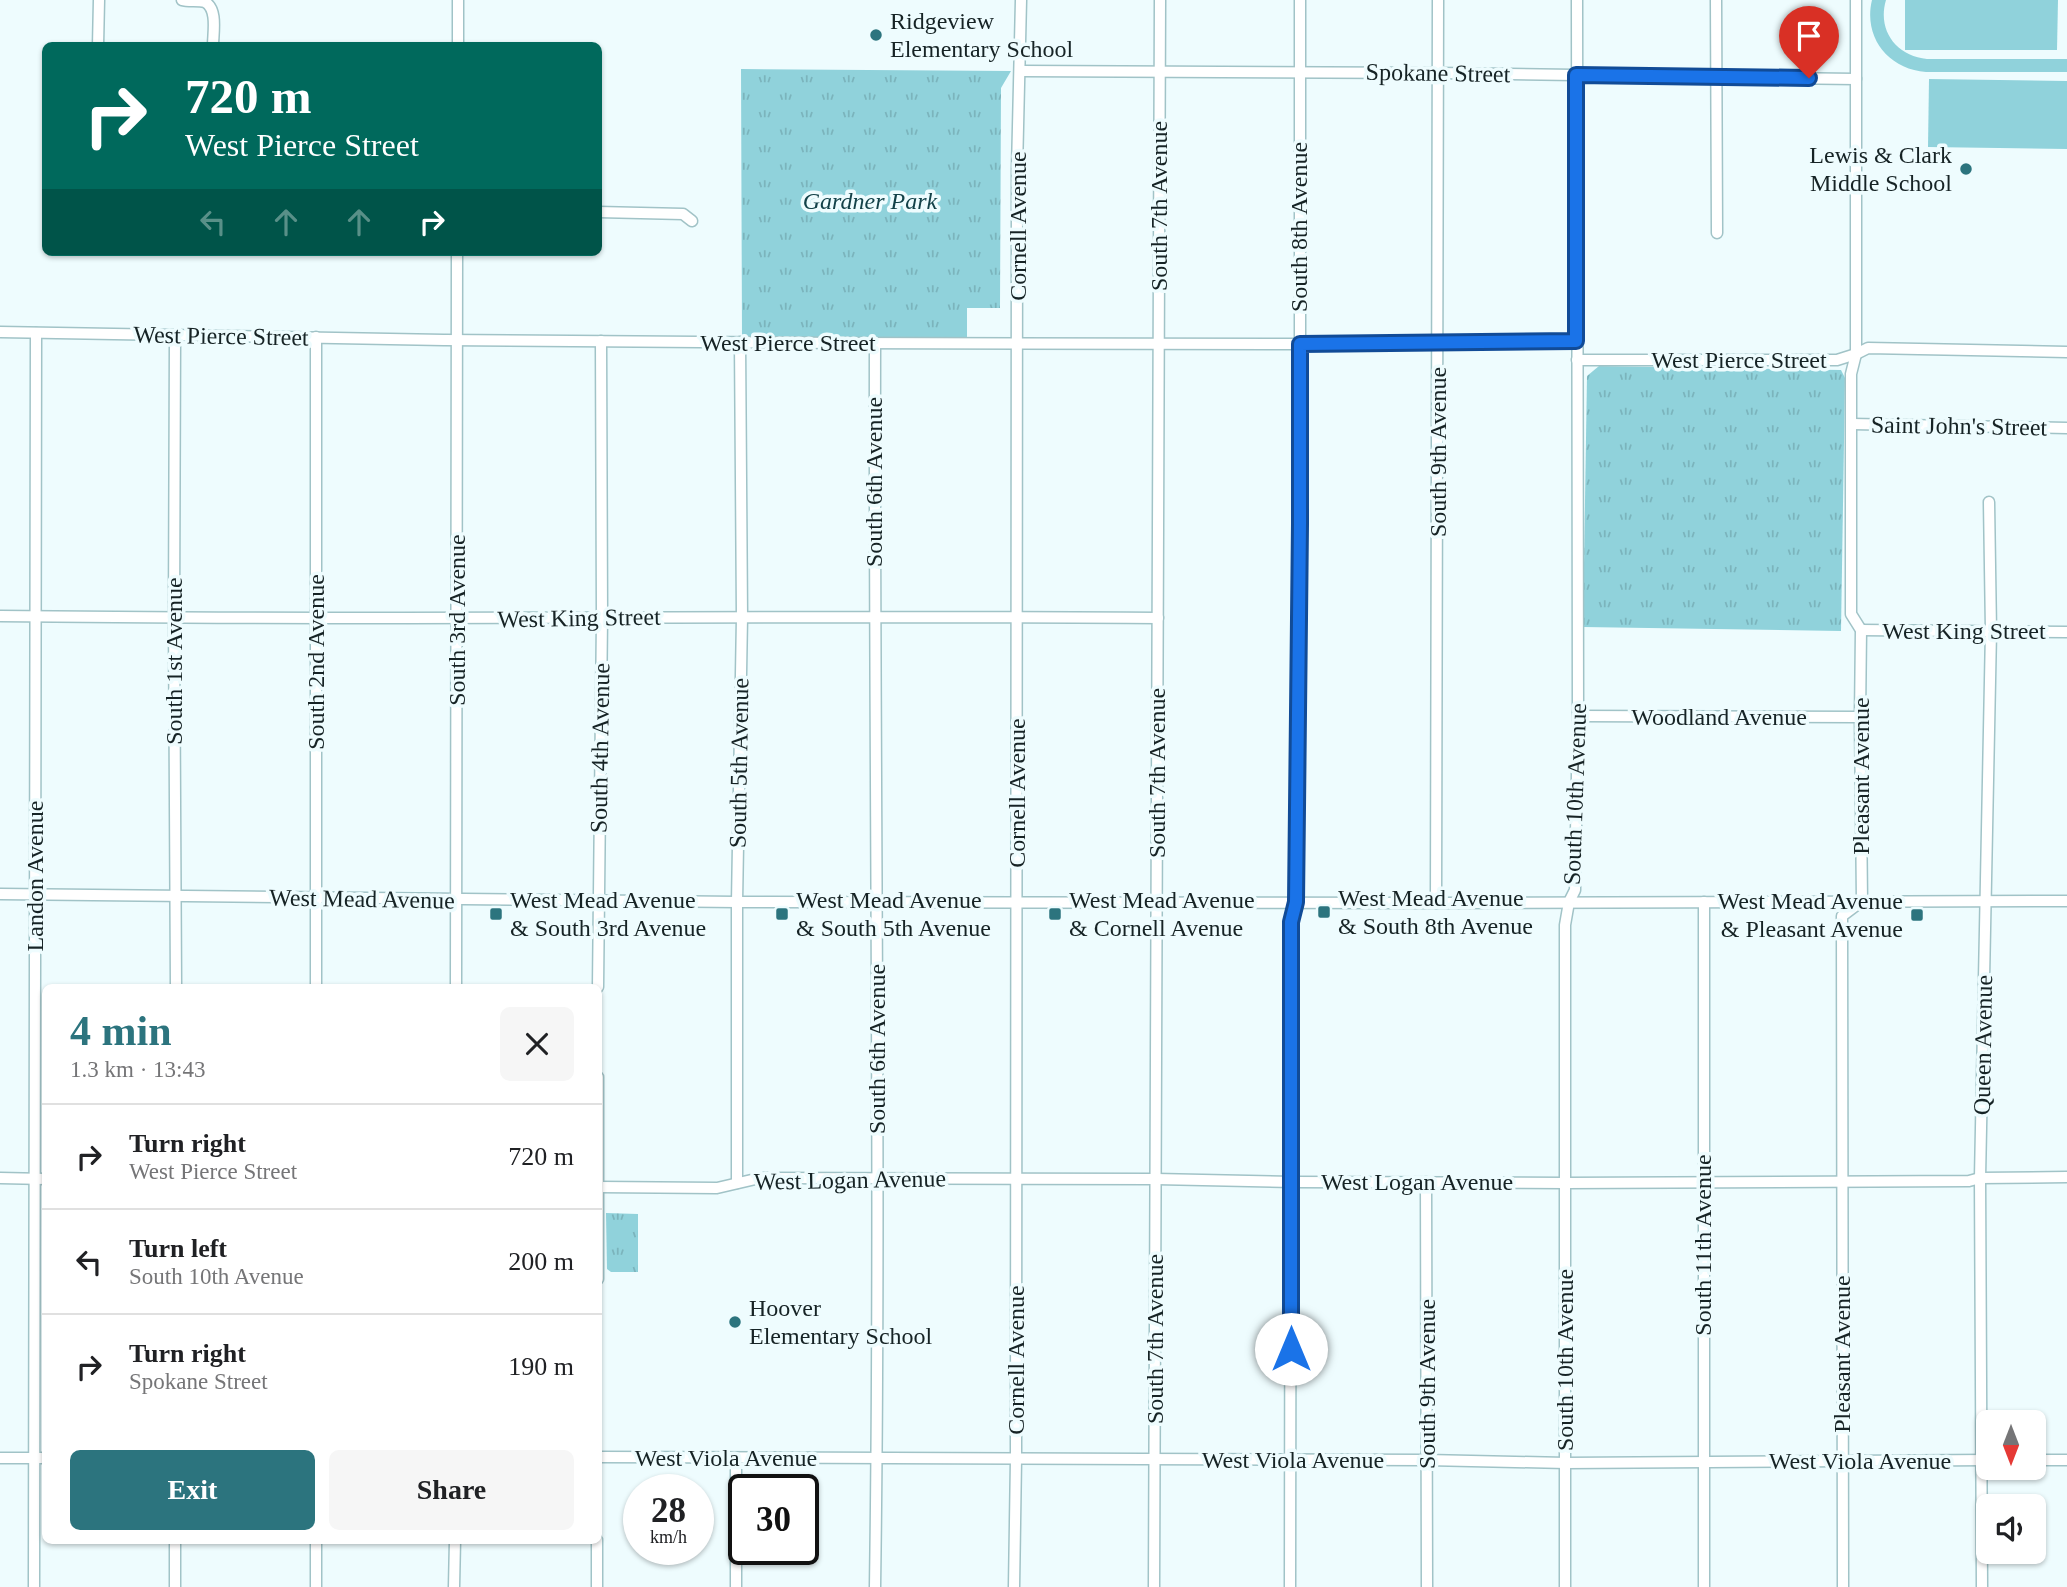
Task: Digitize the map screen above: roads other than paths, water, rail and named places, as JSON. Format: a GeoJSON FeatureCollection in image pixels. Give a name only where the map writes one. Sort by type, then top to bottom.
{"type":"FeatureCollection","features":[{"type":"Feature","properties":{"kind":"street"},"geometry":{"type":"LineString","coordinates":[[98,42],[99,0]]}},
{"type":"Feature","properties":{"kind":"street"},"geometry":{"type":"LineString","coordinates":[[182,0],[204,1],[211,8],[214,14],[213,42]]}},
{"type":"Feature","properties":{"kind":"street"},"geometry":{"type":"LineString","coordinates":[[458,0],[458,42]]}},
{"type":"Feature","properties":{"kind":"street","name":"Cornell Avenue"},"geometry":{"type":"LineString","coordinates":[[1014,1587],[1017,169],[1021,0]]}},
{"type":"Feature","properties":{"kind":"street","name":"South 7th Avenue"},"geometry":{"type":"LineString","coordinates":[[1154,1587],[1160,0]]}},
{"type":"Feature","properties":{"kind":"street","name":"South 8th Avenue"},"geometry":{"type":"LineString","coordinates":[[1290,1587],[1291,922],[1296,902],[1300,524],[1300,0]]}},
{"type":"Feature","properties":{"kind":"street","name":"South 9th Avenue"},"geometry":{"type":"LineString","coordinates":[[1437,904],[1438,0]]}},
{"type":"Feature","properties":{"kind":"street","name":"South 10th Avenue"},"geometry":{"type":"LineString","coordinates":[[1565,1587],[1566,925],[1569,902],[1574,891],[1578,716],[1577,0]]}},
{"type":"Feature","properties":{"kind":"street"},"geometry":{"type":"LineString","coordinates":[[1716,0],[1717,233]]}},
{"type":"Feature","properties":{"kind":"street","name":"Pleasant Avenue"},"geometry":{"type":"LineString","coordinates":[[1843,1587],[1842,916],[1862,901],[1861,630],[1851,614],[1851,374],[1856,354],[1856,0]]}},
{"type":"Feature","properties":{"kind":"street","name":"Spokane Street"},"geometry":{"type":"LineString","coordinates":[[1021,71],[1437,72],[1856,79]]}},
{"type":"Feature","properties":{"kind":"street"},"geometry":{"type":"LineString","coordinates":[[602,212],[683,214],[692,221]]}},
{"type":"Feature","properties":{"kind":"street","name":"South 3rd Avenue"},"geometry":{"type":"LineString","coordinates":[[456,984],[457,256]]}},
{"type":"Feature","properties":{"kind":"street","name":"West Pierce Street"},"geometry":{"type":"LineString","coordinates":[[0,332],[875,344],[1159,345],[1576,341]]}},
{"type":"Feature","properties":{"kind":"street","name":"Landon Avenue"},"geometry":{"type":"LineString","coordinates":[[34,1587],[40,1458],[40,1179],[35,895],[36,333]]}},
{"type":"Feature","properties":{"kind":"street","name":"South 1st Avenue"},"geometry":{"type":"LineString","coordinates":[[175,336],[176,984]]}},
{"type":"Feature","properties":{"kind":"street","name":"South 2nd Avenue"},"geometry":{"type":"LineString","coordinates":[[316,337],[316,984]]}},
{"type":"Feature","properties":{"kind":"street","name":"South 4th Avenue"},"geometry":{"type":"LineString","coordinates":[[598,984],[602,617],[601,341]]}},
{"type":"Feature","properties":{"kind":"street","name":"South 5th Avenue"},"geometry":{"type":"LineString","coordinates":[[737,1183],[737,902],[742,617],[740,342]]}},
{"type":"Feature","properties":{"kind":"street","name":"South 6th Avenue"},"geometry":{"type":"LineString","coordinates":[[875,344],[878,1178],[875,1587]]}},
{"type":"Feature","properties":{"kind":"street","name":"West Pierce Street"},"geometry":{"type":"LineString","coordinates":[[1577,360],[1837,360],[1868,348],[2067,352]]}},
{"type":"Feature","properties":{"kind":"street","name":"Saint John's Street"},"geometry":{"type":"LineString","coordinates":[[1852,424],[2067,428]]}},
{"type":"Feature","properties":{"kind":"street","name":"Queen Avenue"},"geometry":{"type":"LineString","coordinates":[[1984,1410],[1980,1178],[1991,631],[1989,502]]}},
{"type":"Feature","properties":{"kind":"street","name":"West King Street"},"geometry":{"type":"LineString","coordinates":[[0,616],[316,619],[1158,618]]}},
{"type":"Feature","properties":{"kind":"street","name":"West King Street"},"geometry":{"type":"LineString","coordinates":[[1861,630],[2067,632]]}},
{"type":"Feature","properties":{"kind":"street","name":"Woodland Avenue"},"geometry":{"type":"LineString","coordinates":[[1578,716],[1860,718]]}},
{"type":"Feature","properties":{"kind":"street","name":"West Mead Avenue"},"geometry":{"type":"LineString","coordinates":[[0,894],[737,902],[1437,904],[2067,901]]}},
{"type":"Feature","properties":{"kind":"street","name":"South 11th Avenue"},"geometry":{"type":"LineString","coordinates":[[1704,902],[1704,1587]]}},
{"type":"Feature","properties":{"kind":"street","name":"West Logan Avenue"},"geometry":{"type":"LineString","coordinates":[[602,1187],[717,1188],[760,1178],[1565,1183],[1969,1181],[1980,1178],[2067,1177]]}},
{"type":"Feature","properties":{"kind":"street"},"geometry":{"type":"LineString","coordinates":[[0,1178],[40,1179]]}},
{"type":"Feature","properties":{"kind":"street","name":"South 9th Avenue"},"geometry":{"type":"LineString","coordinates":[[1426,1182],[1427,1587]]}},
{"type":"Feature","properties":{"kind":"street","name":"West Viola Avenue"},"geometry":{"type":"LineString","coordinates":[[602,1457],[1427,1460],[1566,1463],[1976,1460]]}},
{"type":"Feature","properties":{"kind":"street"},"geometry":{"type":"LineString","coordinates":[[0,1458],[40,1458]]}},
{"type":"Feature","properties":{"kind":"street"},"geometry":{"type":"LineString","coordinates":[[736,1458],[736,1587]]}},
{"type":"Feature","properties":{"kind":"street"},"geometry":{"type":"LineString","coordinates":[[2046,1460],[2067,1460]]}},
{"type":"Feature","properties":{"kind":"street","name":"Queen Avenue"},"geometry":{"type":"LineString","coordinates":[[1982,1587],[1985,1480]]}},
{"type":"Feature","properties":{"kind":"street"},"geometry":{"type":"LineString","coordinates":[[175,1544],[175,1587]]}},
{"type":"Feature","properties":{"kind":"street"},"geometry":{"type":"LineString","coordinates":[[316,1544],[316,1587]]}},
{"type":"Feature","properties":{"kind":"street"},"geometry":{"type":"LineString","coordinates":[[454,1587],[455,1544]]}},
{"type":"Feature","properties":{"kind":"street"},"geometry":{"type":"LineString","coordinates":[[597,1544],[597,1587]]}},
{"type":"Feature","properties":{"kind":"place","name":"Ridgeview Elementary School"},"geometry":{"type":"Point","coordinates":[876,35]}},
{"type":"Feature","properties":{"kind":"place","name":"Lewis & Clark Middle School"},"geometry":{"type":"Point","coordinates":[1966,169]}},
{"type":"Feature","properties":{"kind":"place","name":"West Mead Avenue & South 8th Avenue"},"geometry":{"type":"Point","coordinates":[1324,912]}},
{"type":"Feature","properties":{"kind":"place","name":"West Mead Avenue & South 3rd Avenue"},"geometry":{"type":"Point","coordinates":[496,914]}},
{"type":"Feature","properties":{"kind":"place","name":"West Mead Avenue & South 5th Avenue"},"geometry":{"type":"Point","coordinates":[782,914]}},
{"type":"Feature","properties":{"kind":"place","name":"West Mead Avenue & Cornell Avenue"},"geometry":{"type":"Point","coordinates":[1055,914]}},
{"type":"Feature","properties":{"kind":"place","name":"West Mead Avenue & Pleasant Avenue"},"geometry":{"type":"Point","coordinates":[1917,915]}},
{"type":"Feature","properties":{"kind":"place","name":"Hoover Elementary School"},"geometry":{"type":"Point","coordinates":[735,1322]}},
{"type":"Feature","properties":{"kind":"park label","name":"Gardner Park"},"geometry":{"type":"Point","coordinates":[870,201]}}]}
